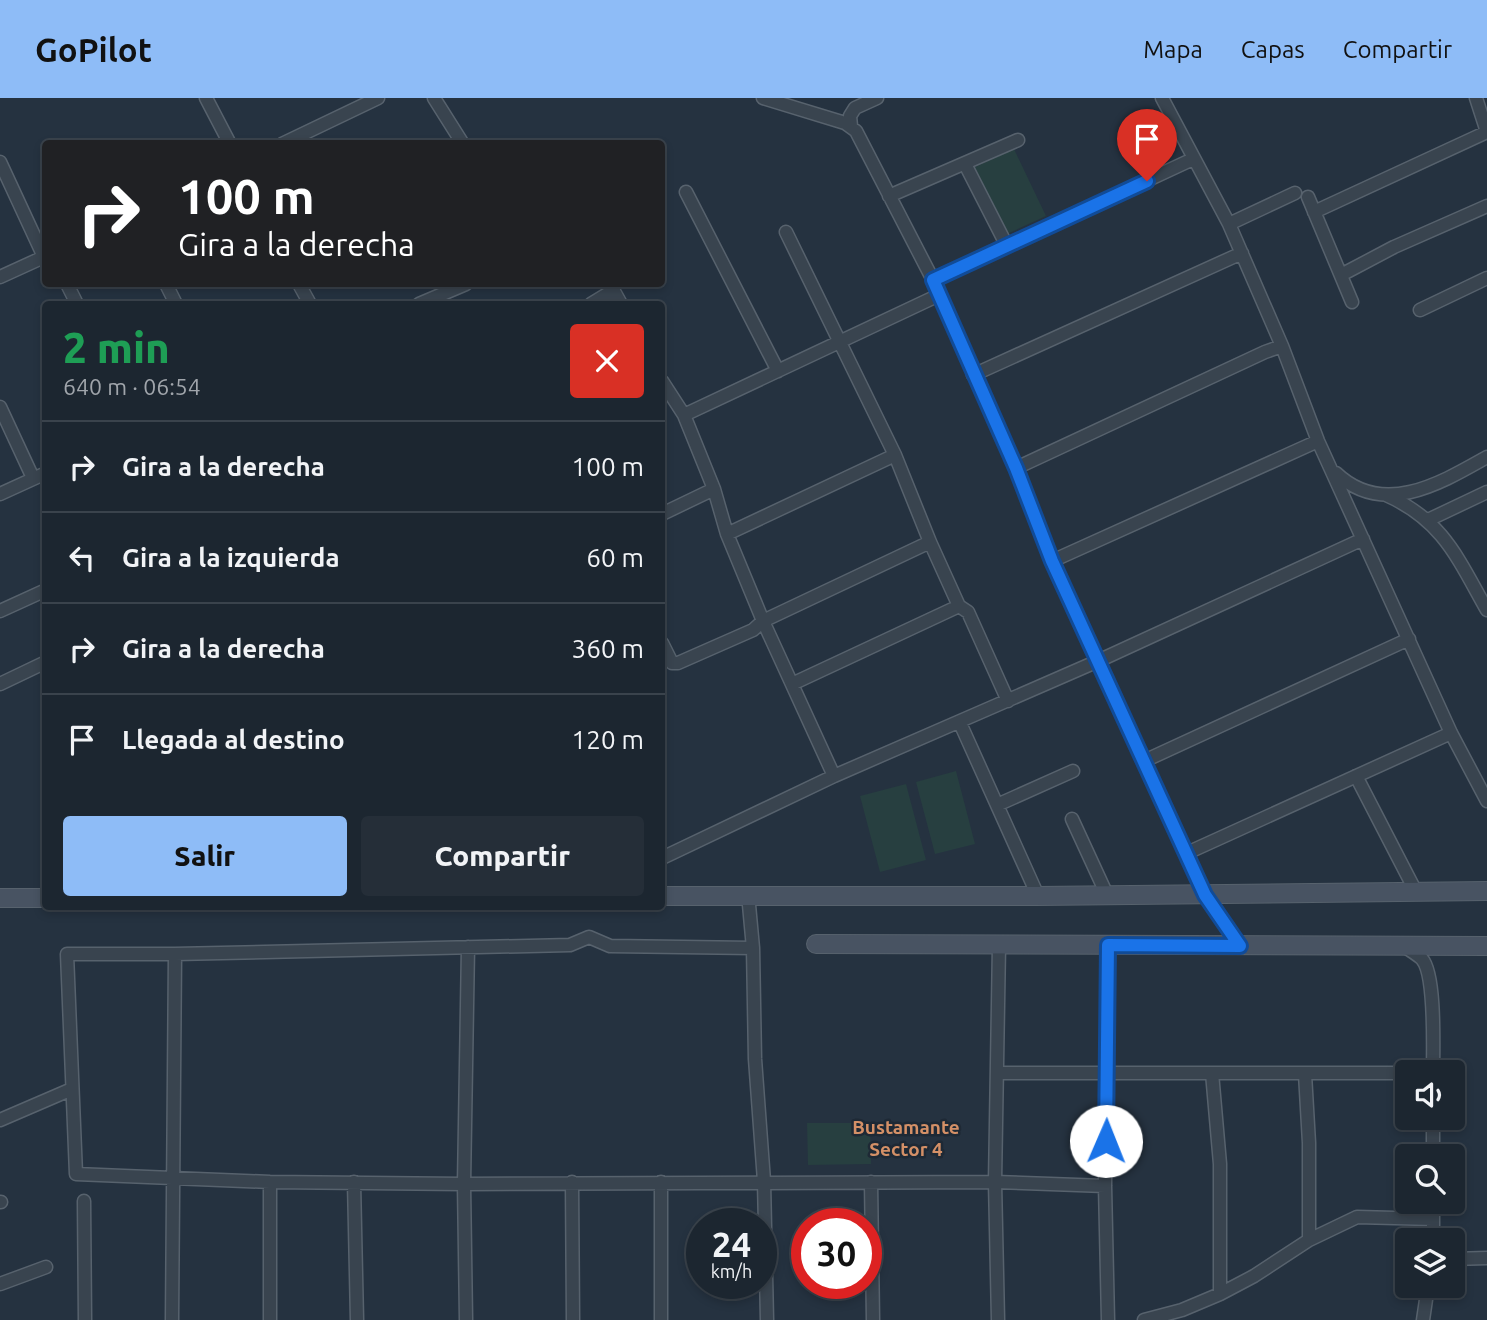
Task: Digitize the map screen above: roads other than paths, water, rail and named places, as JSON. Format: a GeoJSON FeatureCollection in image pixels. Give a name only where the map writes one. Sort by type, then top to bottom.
{"type":"FeatureCollection","features":[{"type":"Feature","properties":{"kind":"street"},"geometry":{"type":"LineString","coordinates":[[205,98],[228,140]]}},
{"type":"Feature","properties":{"kind":"street"},"geometry":{"type":"LineString","coordinates":[[290,140],[378,98]]}},
{"type":"Feature","properties":{"kind":"street"},"geometry":{"type":"LineString","coordinates":[[434,98],[460,140]]}},
{"type":"Feature","properties":{"kind":"street"},"geometry":{"type":"LineString","coordinates":[[764,98],[851,126]]}},
{"type":"Feature","properties":{"kind":"street"},"geometry":{"type":"LineString","coordinates":[[816,98],[816,113]]}},
{"type":"Feature","properties":{"kind":"street"},"geometry":{"type":"LineString","coordinates":[[877,98],[855,108],[850,116],[851,126],[933,280],[1016,468],[1052,561],[1205,895],[1240,946]]}},
{"type":"Feature","properties":{"kind":"street"},"geometry":{"type":"LineString","coordinates":[[1162,98],[1242,253],[1330,468],[1451,733],[1487,800]]}},
{"type":"Feature","properties":{"kind":"street"},"geometry":{"type":"LineString","coordinates":[[1314,212],[1487,132],[1476,98]]}},
{"type":"Feature","properties":{"kind":"street"},"geometry":{"type":"LineString","coordinates":[[889,196],[1018,140]]}},
{"type":"Feature","properties":{"kind":"street"},"geometry":{"type":"LineString","coordinates":[[933,280],[1193,159]]}},
{"type":"Feature","properties":{"kind":"street"},"geometry":{"type":"LineString","coordinates":[[0,162],[42,251]]}},
{"type":"Feature","properties":{"kind":"street"},"geometry":{"type":"LineString","coordinates":[[965,164],[1007,246]]}},
{"type":"Feature","properties":{"kind":"street"},"geometry":{"type":"LineString","coordinates":[[687,192],[778,371]]}},
{"type":"Feature","properties":{"kind":"street"},"geometry":{"type":"LineString","coordinates":[[1228,223],[1301,195],[1314,212],[1352,302]]}},
{"type":"Feature","properties":{"kind":"street"},"geometry":{"type":"LineString","coordinates":[[1341,275],[1394,247],[1487,206]]}},
{"type":"Feature","properties":{"kind":"street"},"geometry":{"type":"LineString","coordinates":[[786,232],[895,455],[929,542],[959,606],[968,612],[1008,701]]}},
{"type":"Feature","properties":{"kind":"street"},"geometry":{"type":"LineString","coordinates":[[973,375],[1242,253]]}},
{"type":"Feature","properties":{"kind":"street"},"geometry":{"type":"LineString","coordinates":[[0,277],[42,258]]}},
{"type":"Feature","properties":{"kind":"street"},"geometry":{"type":"LineString","coordinates":[[1420,310],[1487,278]]}},
{"type":"Feature","properties":{"kind":"street"},"geometry":{"type":"LineString","coordinates":[[426,301],[459,287]]}},
{"type":"Feature","properties":{"kind":"street"},"geometry":{"type":"LineString","coordinates":[[595,301],[612,287]]}},
{"type":"Feature","properties":{"kind":"street"},"geometry":{"type":"LineString","coordinates":[[684,415],[939,295]]}},
{"type":"Feature","properties":{"kind":"street"},"geometry":{"type":"LineString","coordinates":[[1016,468],[1282,346]]}},
{"type":"Feature","properties":{"kind":"street"},"geometry":{"type":"LineString","coordinates":[[665,386],[684,415],[714,489],[727,534],[763,621],[834,775]]}},
{"type":"Feature","properties":{"kind":"street"},"geometry":{"type":"LineString","coordinates":[[0,407],[39,476],[0,494]]}},
{"type":"Feature","properties":{"kind":"street"},"geometry":{"type":"LineString","coordinates":[[1052,561],[1318,441]]}},
{"type":"Feature","properties":{"kind":"street"},"geometry":{"type":"LineString","coordinates":[[727,534],[895,455]]}},
{"type":"Feature","properties":{"kind":"street"},"geometry":{"type":"LineString","coordinates":[[1385,495],[1440,483],[1487,457]]}},
{"type":"Feature","properties":{"kind":"street"},"geometry":{"type":"LineString","coordinates":[[1330,468],[1344,480],[1363,489],[1405,503],[1428,520],[1461,561],[1486,608]]}},
{"type":"Feature","properties":{"kind":"street"},"geometry":{"type":"LineString","coordinates":[[665,513],[714,489]]}},
{"type":"Feature","properties":{"kind":"street"},"geometry":{"type":"LineString","coordinates":[[1428,520],[1487,492]]}},
{"type":"Feature","properties":{"kind":"street"},"geometry":{"type":"LineString","coordinates":[[665,857],[834,775],[1098,662],[1363,540]]}},
{"type":"Feature","properties":{"kind":"street"},"geometry":{"type":"LineString","coordinates":[[665,649],[672,663],[678,663],[753,630],[763,621],[929,542]]}},
{"type":"Feature","properties":{"kind":"street"},"geometry":{"type":"LineString","coordinates":[[0,611],[42,592]]}},
{"type":"Feature","properties":{"kind":"street"},"geometry":{"type":"LineString","coordinates":[[792,684],[959,606]]}},
{"type":"Feature","properties":{"kind":"street"},"geometry":{"type":"LineString","coordinates":[[1144,761],[1409,639]]}},
{"type":"Feature","properties":{"kind":"street"},"geometry":{"type":"LineString","coordinates":[[0,684],[42,664]]}},
{"type":"Feature","properties":{"kind":"street"},"geometry":{"type":"LineString","coordinates":[[960,723],[1038,896]]}},
{"type":"Feature","properties":{"kind":"street"},"geometry":{"type":"LineString","coordinates":[[1187,853],[1451,733]]}},
{"type":"Feature","properties":{"kind":"street"},"geometry":{"type":"LineString","coordinates":[[997,805],[1073,771]]}},
{"type":"Feature","properties":{"kind":"street"},"geometry":{"type":"LineString","coordinates":[[1356,776],[1416,892]]}},
{"type":"Feature","properties":{"kind":"street"},"geometry":{"type":"LineString","coordinates":[[1072,819],[1107,895]]}},
{"type":"Feature","properties":{"kind":"street"},"geometry":{"type":"LineString","coordinates":[[665,896],[1205,895],[1487,891]]}},
{"type":"Feature","properties":{"kind":"street"},"geometry":{"type":"LineString","coordinates":[[748,894],[753,948],[755,1059],[764,1181],[767,1320]]}},
{"type":"Feature","properties":{"kind":"street"},"geometry":{"type":"LineString","coordinates":[[0,898],[42,898]]}},
{"type":"Feature","properties":{"kind":"street"},"geometry":{"type":"LineString","coordinates":[[753,948],[610,946],[589,937],[570,945],[67,954],[76,1174],[270,1182],[995,1182],[1105,1186]]}},
{"type":"Feature","properties":{"kind":"street"},"geometry":{"type":"LineString","coordinates":[[816,944],[1487,947]]}},
{"type":"Feature","properties":{"kind":"street"},"geometry":{"type":"LineString","coordinates":[[998,1320],[995,1182],[999,945]]}},
{"type":"Feature","properties":{"kind":"street"},"geometry":{"type":"LineString","coordinates":[[1108,945],[1105,1186],[1108,1320]]}},
{"type":"Feature","properties":{"kind":"street"},"geometry":{"type":"LineString","coordinates":[[1404,946],[1422,959],[1428,972],[1431,988],[1433,1060]]}},
{"type":"Feature","properties":{"kind":"street"},"geometry":{"type":"LineString","coordinates":[[466,1320],[464,1184],[468,947]]}},
{"type":"Feature","properties":{"kind":"street"},"geometry":{"type":"LineString","coordinates":[[173,1320],[175,954]]}},
{"type":"Feature","properties":{"kind":"street"},"geometry":{"type":"LineString","coordinates":[[998,1073],[1395,1073]]}},
{"type":"Feature","properties":{"kind":"street"},"geometry":{"type":"LineString","coordinates":[[1212,1073],[1220,1164],[1220,1294]]}},
{"type":"Feature","properties":{"kind":"street"},"geometry":{"type":"LineString","coordinates":[[1305,1074],[1309,1143],[1309,1240]]}},
{"type":"Feature","properties":{"kind":"street"},"geometry":{"type":"LineString","coordinates":[[0,1121],[72,1089]]}},
{"type":"Feature","properties":{"kind":"street"},"geometry":{"type":"LineString","coordinates":[[270,1182],[270,1320]]}},
{"type":"Feature","properties":{"kind":"street"},"geometry":{"type":"LineString","coordinates":[[354,1182],[357,1320]]}},
{"type":"Feature","properties":{"kind":"street"},"geometry":{"type":"LineString","coordinates":[[572,1182],[573,1320]]}},
{"type":"Feature","properties":{"kind":"street"},"geometry":{"type":"LineString","coordinates":[[661,1182],[661,1320]]}},
{"type":"Feature","properties":{"kind":"street"},"geometry":{"type":"LineString","coordinates":[[871,1182],[873,1320]]}},
{"type":"Feature","properties":{"kind":"street"},"geometry":{"type":"LineString","coordinates":[[84,1201],[85,1320]]}},
{"type":"Feature","properties":{"kind":"street"},"geometry":{"type":"LineString","coordinates":[[1433,1214],[1433,1228]]}},
{"type":"Feature","properties":{"kind":"street"},"geometry":{"type":"LineString","coordinates":[[1144,1320],[1182,1310],[1220,1294],[1254,1276],[1309,1240],[1357,1217],[1433,1219]]}},
{"type":"Feature","properties":{"kind":"street"},"geometry":{"type":"LineString","coordinates":[[1465,1259],[1487,1258]]}},
{"type":"Feature","properties":{"kind":"street"},"geometry":{"type":"LineString","coordinates":[[0,1284],[46,1268]]}},
{"type":"Feature","properties":{"kind":"street"},"geometry":{"type":"LineString","coordinates":[[1423,1320],[1426,1298]]}},
{"type":"Feature","properties":{"kind":"district","name":"Bustamante Sector 4"},"geometry":{"type":"Point","coordinates":[906,1138]}}]}
